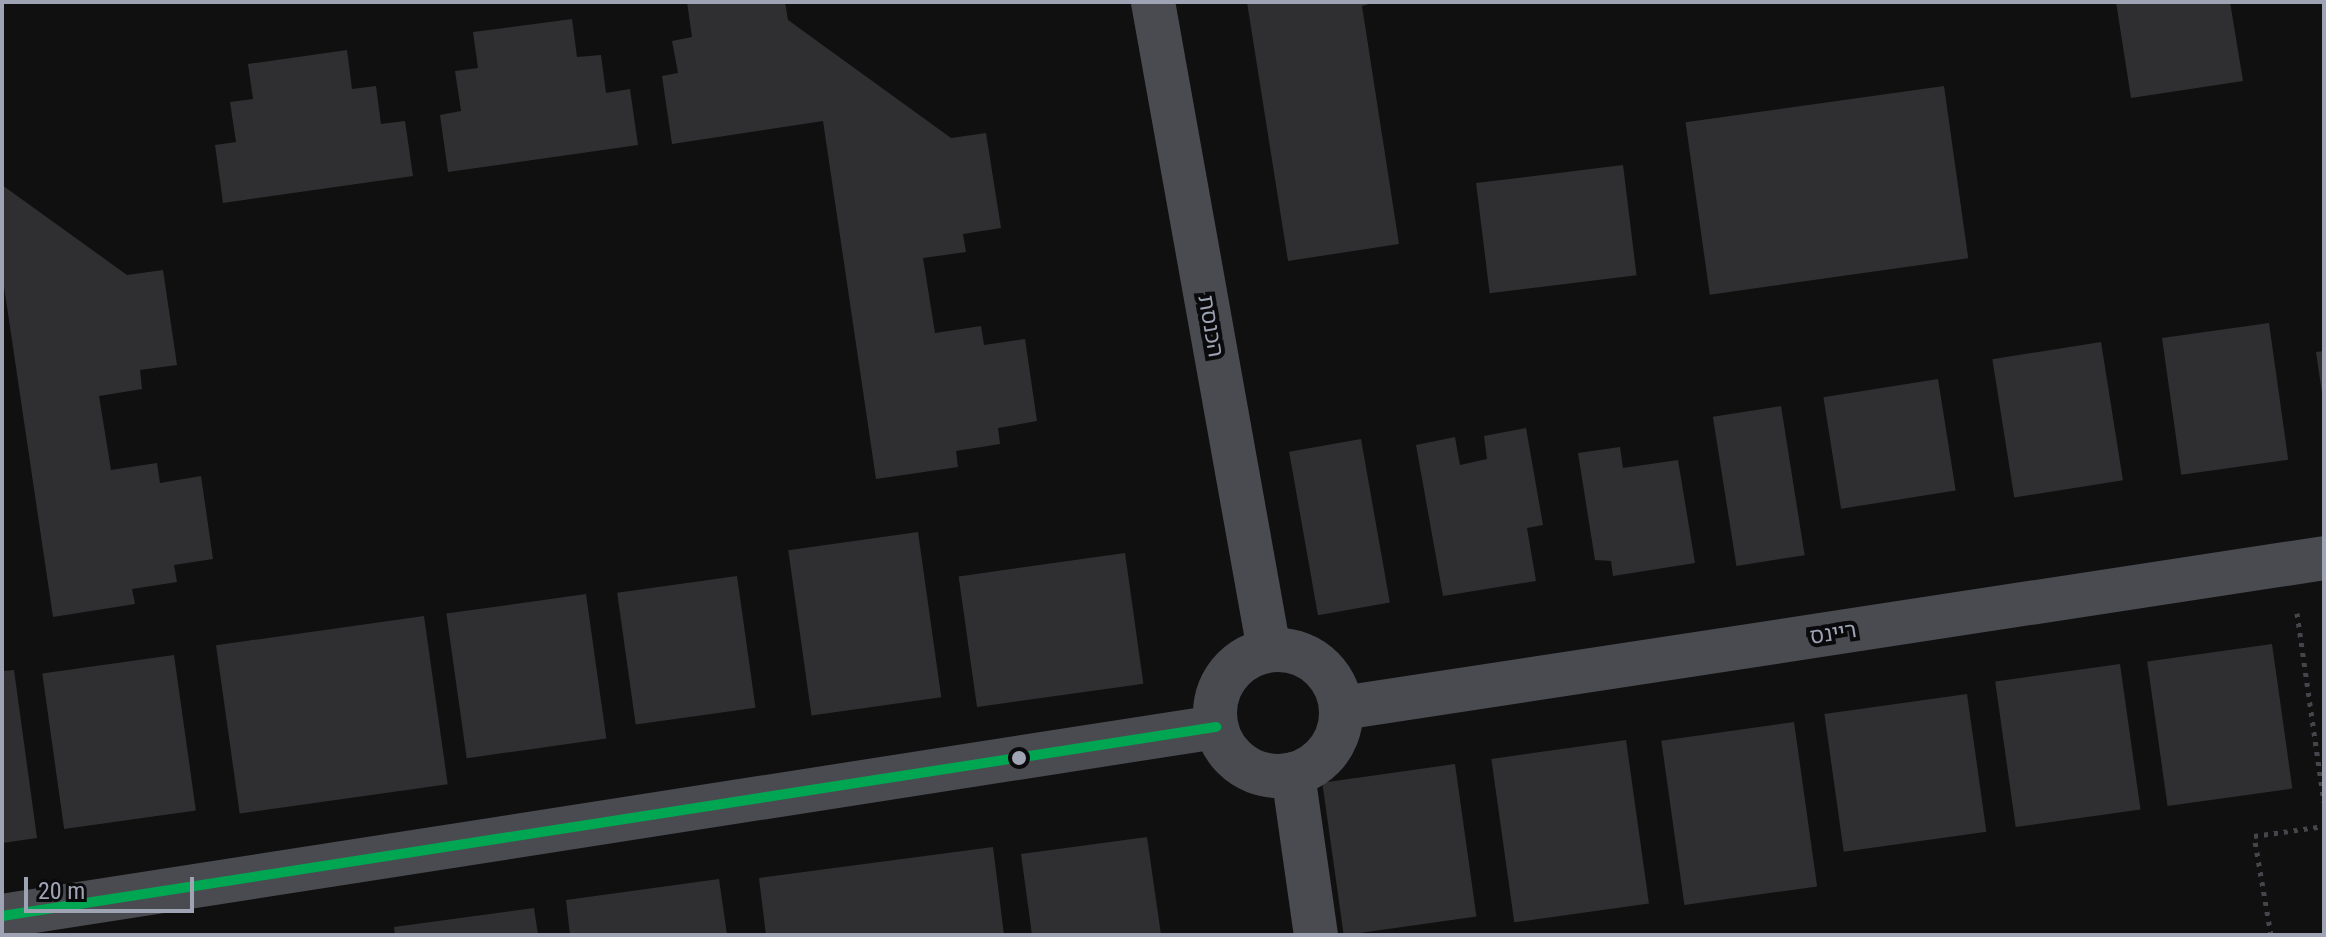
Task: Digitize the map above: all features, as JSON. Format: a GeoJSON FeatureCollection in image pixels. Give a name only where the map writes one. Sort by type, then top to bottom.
{"type":"FeatureCollection","features":[{"type":"Feature","properties":{"kind":"street","name":"הכנסת"},"geometry":{"type":"LineString","coordinates":[[1153,2],[1269,650]]}},
{"type":"Feature","properties":{"kind":"street","name":"ריינס"},"geometry":{"type":"LineString","coordinates":[[1342,708],[2306,561]]}},
{"type":"Feature","properties":{"kind":"street"},"geometry":{"type":"LineString","coordinates":[[1269,650],[1318,663],[1342,708],[1329,750],[1293,774],[1245,767],[1226,751],[1216,727],[1225,677],[1269,650]]}},
{"type":"Feature","properties":{"kind":"street"},"geometry":{"type":"LineString","coordinates":[[2,916],[1216,727]]}},
{"type":"Feature","properties":{"kind":"street"},"geometry":{"type":"LineString","coordinates":[[1293,774],[1316,935]]}},
{"type":"Feature","properties":{"kind":"path"},"geometry":{"type":"LineString","coordinates":[[2306,561],[2324,802]]}},
{"type":"Feature","properties":{"kind":"path"},"geometry":{"type":"LineString","coordinates":[[2271,935],[2254,836],[2324,826]]}},
{"type":"Feature","properties":{"kind":"building"},"geometry":{"type":"Polygon","coordinates":[[[687,2],[785,2],[788,20],[951,138],[986,133],[1001,228],[963,234],[966,252],[923,258],[935,333],[981,326],[984,345],[1025,339],[1037,421],[998,428],[1000,444],[956,451],[958,467],[876,479],[823,121],[672,144],[662,76],[678,73],[672,41],[692,37],[687,2]]]}},
{"type":"Feature","properties":{"kind":"building"},"geometry":{"type":"Polygon","coordinates":[[[1247,2],[1376,2],[1362,6],[1399,244],[1288,261],[1247,2]]]}},
{"type":"Feature","properties":{"kind":"building"},"geometry":{"type":"Polygon","coordinates":[[[2116,2],[2230,2],[2243,81],[2131,98],[2116,2]]]}},
{"type":"Feature","properties":{"kind":"building"},"geometry":{"type":"Polygon","coordinates":[[[572,19],[577,57],[601,55],[606,93],[630,89],[638,145],[448,172],[440,115],[461,111],[455,71],[478,68],[473,32],[572,19]]]}},
{"type":"Feature","properties":{"kind":"building"},"geometry":{"type":"Polygon","coordinates":[[[347,50],[352,89],[376,86],[381,124],[405,121],[413,176],[223,203],[215,145],[236,142],[230,102],[253,99],[248,64],[347,50]]]}},
{"type":"Feature","properties":{"kind":"building"},"geometry":{"type":"Polygon","coordinates":[[[1944,86],[1968,258],[1710,295],[1686,122],[1944,86]]]}},
{"type":"Feature","properties":{"kind":"building"},"geometry":{"type":"Polygon","coordinates":[[[1623,165],[1637,275],[1490,293],[1476,183],[1623,165]]]}},
{"type":"Feature","properties":{"kind":"building"},"geometry":{"type":"Polygon","coordinates":[[[2,185],[127,275],[163,270],[177,365],[140,370],[142,389],[99,396],[111,470],[157,463],[160,483],[201,476],[213,559],[174,565],[177,582],[132,589],[135,604],[53,617],[2,273],[2,185]]]}},
{"type":"Feature","properties":{"kind":"building"},"geometry":{"type":"Polygon","coordinates":[[[2269,323],[2288,460],[2181,475],[2162,338],[2269,323]]]}},
{"type":"Feature","properties":{"kind":"building"},"geometry":{"type":"Polygon","coordinates":[[[2101,342],[2123,480],[2014,497],[1992,359],[2101,342]]]}},
{"type":"Feature","properties":{"kind":"building"},"geometry":{"type":"Polygon","coordinates":[[[2324,351],[2324,393],[2322,393],[2316,352],[2324,351]]]}},
{"type":"Feature","properties":{"kind":"building"},"geometry":{"type":"Polygon","coordinates":[[[1938,379],[1956,491],[1841,509],[1823,397],[1938,379]]]}},
{"type":"Feature","properties":{"kind":"building"},"geometry":{"type":"Polygon","coordinates":[[[1781,406],[1805,555],[1736,566],[1713,417],[1781,406]]]}},
{"type":"Feature","properties":{"kind":"building"},"geometry":{"type":"Polygon","coordinates":[[[1526,428],[1543,525],[1527,528],[1536,581],[1443,596],[1416,445],[1455,437],[1460,465],[1487,459],[1484,436],[1526,428]]]}},
{"type":"Feature","properties":{"kind":"building"},"geometry":{"type":"Polygon","coordinates":[[[1361,439],[1390,602],[1318,615],[1289,452],[1361,439]]]}},
{"type":"Feature","properties":{"kind":"building"},"geometry":{"type":"Polygon","coordinates":[[[1620,447],[1623,468],[1678,460],[1695,563],[1613,576],[1611,561],[1595,560],[1578,453],[1620,447]]]}},
{"type":"Feature","properties":{"kind":"building"},"geometry":{"type":"Polygon","coordinates":[[[918,532],[941,697],[812,716],[788,550],[918,532]]]}},
{"type":"Feature","properties":{"kind":"building"},"geometry":{"type":"Polygon","coordinates":[[[1125,553],[1143,684],[977,707],[959,576],[1125,553]]]}},
{"type":"Feature","properties":{"kind":"building"},"geometry":{"type":"Polygon","coordinates":[[[737,576],[756,708],[636,725],[617,593],[737,576]]]}},
{"type":"Feature","properties":{"kind":"building"},"geometry":{"type":"Polygon","coordinates":[[[586,594],[606,739],[467,758],[446,614],[586,594]]]}},
{"type":"Feature","properties":{"kind":"building"},"geometry":{"type":"Polygon","coordinates":[[[424,616],[448,784],[240,814],[216,645],[424,616]]]}},
{"type":"Feature","properties":{"kind":"building"},"geometry":{"type":"Polygon","coordinates":[[[2272,644],[2292,789],[2168,806],[2147,662],[2272,644]]]}},
{"type":"Feature","properties":{"kind":"building"},"geometry":{"type":"Polygon","coordinates":[[[174,655],[196,810],[64,829],[42,674],[174,655]]]}},
{"type":"Feature","properties":{"kind":"building"},"geometry":{"type":"Polygon","coordinates":[[[2120,664],[2140,810],[2016,827],[1995,682],[2120,664]]]}},
{"type":"Feature","properties":{"kind":"building"},"geometry":{"type":"Polygon","coordinates":[[[14,670],[37,838],[2,843],[2,671],[14,670]]]}},
{"type":"Feature","properties":{"kind":"building"},"geometry":{"type":"Polygon","coordinates":[[[1967,694],[1986,832],[1844,852],[1824,714],[1967,694]]]}},
{"type":"Feature","properties":{"kind":"building"},"geometry":{"type":"Polygon","coordinates":[[[1794,722],[1817,886],[1684,905],[1661,741],[1794,722]]]}},
{"type":"Feature","properties":{"kind":"building"},"geometry":{"type":"Polygon","coordinates":[[[1626,740],[1649,903],[1514,922],[1491,759],[1626,740]]]}},
{"type":"Feature","properties":{"kind":"building"},"geometry":{"type":"Polygon","coordinates":[[[1455,764],[1476,917],[1344,935],[1322,783],[1455,764]]]}},
{"type":"Feature","properties":{"kind":"building"},"geometry":{"type":"Polygon","coordinates":[[[1147,837],[1161,935],[1032,935],[1021,854],[1147,837]]]}},
{"type":"Feature","properties":{"kind":"building"},"geometry":{"type":"Polygon","coordinates":[[[993,847],[1004,935],[766,935],[759,878],[993,847]]]}},
{"type":"Feature","properties":{"kind":"building"},"geometry":{"type":"Polygon","coordinates":[[[719,879],[727,935],[570,935],[566,900],[719,879]]]}},
{"type":"Feature","properties":{"kind":"building"},"geometry":{"type":"Polygon","coordinates":[[[534,908],[538,935],[395,935],[394,927],[534,908]]]}},
{"type":"Feature","properties":{"kind":"transit line"},"geometry":{"type":"LineString","coordinates":[[2,916],[1216,727]]}}]}
